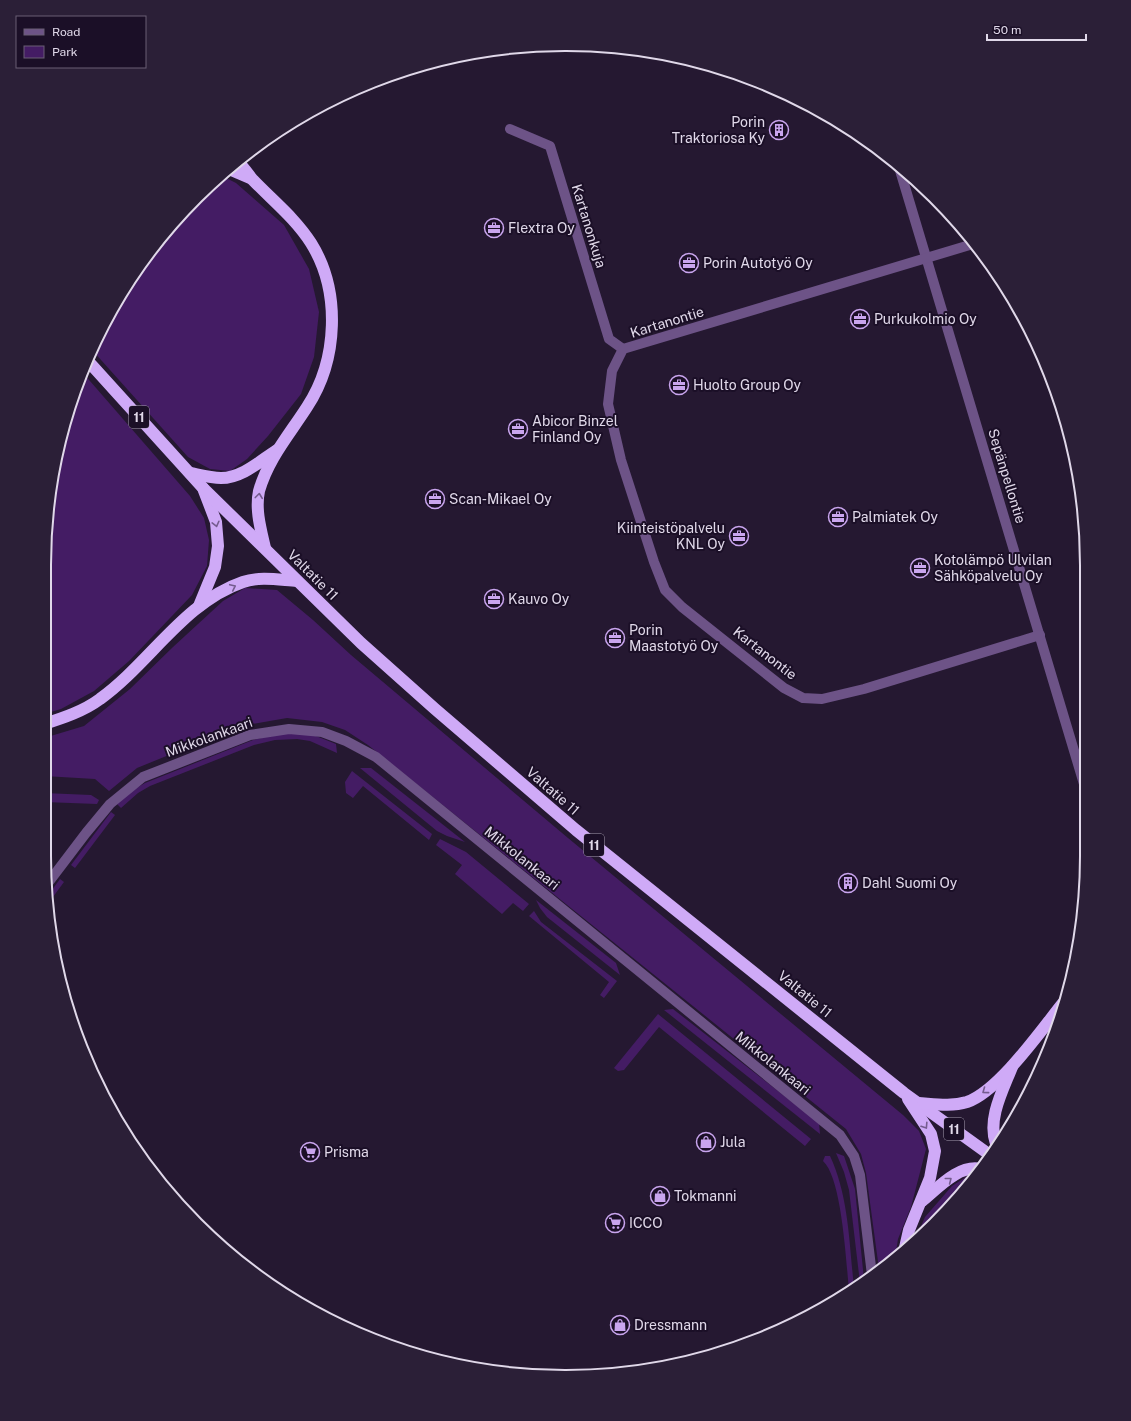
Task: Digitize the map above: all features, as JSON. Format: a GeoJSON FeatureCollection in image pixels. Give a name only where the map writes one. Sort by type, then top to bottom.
{"type":"FeatureCollection","features":[{"type":"Feature","properties":{"kind":"highway"},"geometry":{"type":"LineString","coordinates":[[242,166],[296,223],[311,243],[325,273],[331,301],[332,332],[328,360],[322,378],[308,406],[278,449],[266,472],[259,493],[258,510],[265,548]]}},
{"type":"Feature","properties":{"kind":"highway"},"geometry":{"type":"LineString","coordinates":[[235,171],[253,179]]}},
{"type":"Feature","properties":{"kind":"highway","name":"11"},"geometry":{"type":"LineString","coordinates":[[92,365],[203,488]]}},
{"type":"Feature","properties":{"kind":"highway"},"geometry":{"type":"LineString","coordinates":[[190,473],[211,478],[231,477],[243,472],[278,449]]}},
{"type":"Feature","properties":{"kind":"highway"},"geometry":{"type":"LineString","coordinates":[[199,606],[215,567],[218,546],[216,522],[203,488]]}},
{"type":"Feature","properties":{"kind":"highway","name":"Valtatie 11"},"geometry":{"type":"LineString","coordinates":[[203,488],[361,643],[435,710],[576,830],[904,1093]]}},
{"type":"Feature","properties":{"kind":"highway"},"geometry":{"type":"LineString","coordinates":[[51,722],[64,718],[100,700],[138,666],[199,606],[228,589],[244,582],[260,579],[297,581]]}},
{"type":"Feature","properties":{"kind":"highway"},"geometry":{"type":"LineString","coordinates":[[918,1103],[948,1105],[968,1102],[986,1091],[1013,1064],[1055,1012]]}},
{"type":"Feature","properties":{"kind":"highway"},"geometry":{"type":"LineString","coordinates":[[995,1138],[993,1122],[1013,1064]]}},
{"type":"Feature","properties":{"kind":"highway"},"geometry":{"type":"LineString","coordinates":[[904,1093],[931,1134],[934,1151],[934,1162],[930,1178],[909,1230],[907,1240]]}},
{"type":"Feature","properties":{"kind":"highway","name":"11"},"geometry":{"type":"LineString","coordinates":[[904,1093],[986,1152]]}},
{"type":"Feature","properties":{"kind":"highway"},"geometry":{"type":"LineString","coordinates":[[921,1201],[958,1173],[973,1170]]}},
{"type":"Feature","properties":{"kind":"street","name":"Kartanonkuja"},"geometry":{"type":"LineString","coordinates":[[510,129],[550,146],[609,339],[623,350]]}},
{"type":"Feature","properties":{"kind":"street","name":"Sepänpellontie"},"geometry":{"type":"LineString","coordinates":[[903,177],[1080,770]]}},
{"type":"Feature","properties":{"kind":"street","name":"Kartanontie"},"geometry":{"type":"LineString","coordinates":[[968,245],[623,350],[612,372],[608,404],[621,460],[654,562],[665,590],[682,607],[784,688],[803,698],[822,699],[864,689],[1040,635]]}},
{"type":"Feature","properties":{"kind":"street","name":"Mikkolankaari"},"geometry":{"type":"LineString","coordinates":[[52,877],[110,804],[143,777],[250,735],[289,728],[322,732],[346,741],[376,757],[840,1135],[854,1156],[860,1174],[871,1269]]}},
{"type":"Feature","properties":{"kind":"green space"},"geometry":{"type":"Polygon","coordinates":[[[227,178],[236,183],[284,225],[309,269],[319,312],[314,357],[301,394],[268,436],[247,459],[230,471],[210,469],[188,457],[96,355],[120,308],[157,252],[179,226],[227,178]]]}},
{"type":"Feature","properties":{"kind":"green space"},"geometry":{"type":"Polygon","coordinates":[[[87,377],[190,496],[204,518],[209,540],[207,566],[192,595],[129,661],[94,691],[61,709],[51,712],[52,532],[55,498],[61,465],[78,400],[87,377]]]}},
{"type":"Feature","properties":{"kind":"green space"},"geometry":{"type":"Polygon","coordinates":[[[245,588],[277,590],[313,620],[351,655],[568,838],[903,1115],[919,1131],[926,1149],[911,1207],[898,1239],[896,1249],[878,1264],[866,1173],[861,1154],[846,1129],[368,745],[345,730],[322,722],[287,718],[252,724],[191,746],[137,768],[109,791],[95,779],[51,776],[51,736],[84,726],[130,689],[223,601],[245,588]]]}},
{"type":"Feature","properties":{"kind":"green space"},"geometry":{"type":"Polygon","coordinates":[[[296,733],[311,734],[336,744],[337,753],[310,741],[297,739],[275,740],[254,745],[150,786],[138,793],[121,808],[117,804],[133,790],[145,783],[253,740],[274,735],[296,733]]]}},
{"type":"Feature","properties":{"kind":"green space"},"geometry":{"type":"Polygon","coordinates":[[[360,768],[371,768],[465,842],[437,831],[360,768]]]}},
{"type":"Feature","properties":{"kind":"green space"},"geometry":{"type":"Polygon","coordinates":[[[352,771],[432,834],[429,840],[363,786],[353,798],[346,793],[345,782],[352,771]]]}},
{"type":"Feature","properties":{"kind":"green space"},"geometry":{"type":"Polygon","coordinates":[[[51,793],[91,795],[99,800],[97,804],[51,802],[51,793]]]}},
{"type":"Feature","properties":{"kind":"green space"},"geometry":{"type":"Polygon","coordinates":[[[111,812],[115,815],[75,868],[71,865],[111,812]]]}},
{"type":"Feature","properties":{"kind":"green space"},"geometry":{"type":"Polygon","coordinates":[[[440,839],[466,852],[529,904],[523,911],[513,903],[502,914],[455,874],[462,865],[436,845],[440,839]]]}},
{"type":"Feature","properties":{"kind":"green space"},"geometry":{"type":"Polygon","coordinates":[[[60,879],[64,882],[53,897],[52,890],[60,879]]]}},
{"type":"Feature","properties":{"kind":"green space"},"geometry":{"type":"Polygon","coordinates":[[[536,900],[616,963],[620,975],[547,917],[536,900]]]}},
{"type":"Feature","properties":{"kind":"green space"},"geometry":{"type":"Polygon","coordinates":[[[534,911],[541,922],[617,981],[604,998],[600,995],[609,982],[529,916],[534,911]]]}},
{"type":"Feature","properties":{"kind":"green space"},"geometry":{"type":"Polygon","coordinates":[[[673,1009],[819,1123],[820,1134],[664,1010],[673,1009]]]}},
{"type":"Feature","properties":{"kind":"green space"},"geometry":{"type":"Polygon","coordinates":[[[658,1014],[811,1139],[805,1146],[659,1027],[624,1070],[618,1071],[614,1068],[658,1014]]]}},
{"type":"Feature","properties":{"kind":"green space"},"geometry":{"type":"Polygon","coordinates":[[[836,1153],[844,1156],[855,1189],[863,1275],[859,1277],[849,1190],[844,1172],[836,1153]]]}},
{"type":"Feature","properties":{"kind":"green space"},"geometry":{"type":"Polygon","coordinates":[[[825,1156],[830,1156],[845,1204],[853,1281],[848,1285],[839,1202],[835,1184],[823,1161],[825,1156]]]}},
{"type":"Feature","properties":{"kind":"green space"},"geometry":{"type":"Polygon","coordinates":[[[967,1177],[921,1227],[925,1217],[952,1186],[967,1177]]]}},
{"type":"Feature","properties":{"kind":"place","name":"Porin Traktoriosa Ky"},"geometry":{"type":"Point","coordinates":[779,130]}},
{"type":"Feature","properties":{"kind":"place","name":"Flextra Oy"},"geometry":{"type":"Point","coordinates":[494,228]}},
{"type":"Feature","properties":{"kind":"place","name":"Porin Autotyö Oy"},"geometry":{"type":"Point","coordinates":[689,263]}},
{"type":"Feature","properties":{"kind":"place","name":"Purkukolmio Oy"},"geometry":{"type":"Point","coordinates":[860,319]}},
{"type":"Feature","properties":{"kind":"place","name":"Huolto Group Oy"},"geometry":{"type":"Point","coordinates":[679,385]}},
{"type":"Feature","properties":{"kind":"place","name":"Abicor Binzel Finland Oy"},"geometry":{"type":"Point","coordinates":[518,429]}},
{"type":"Feature","properties":{"kind":"place","name":"Scan-Mikael Oy"},"geometry":{"type":"Point","coordinates":[435,499]}},
{"type":"Feature","properties":{"kind":"place","name":"Palmiatek Oy"},"geometry":{"type":"Point","coordinates":[838,517]}},
{"type":"Feature","properties":{"kind":"place","name":"Kiinteistöpalvelu KNL Oy"},"geometry":{"type":"Point","coordinates":[739,536]}},
{"type":"Feature","properties":{"kind":"place","name":"Kotolämpö Ulvilan Sähköpalvelu Oy"},"geometry":{"type":"Point","coordinates":[920,568]}},
{"type":"Feature","properties":{"kind":"place","name":"Kauvo Oy"},"geometry":{"type":"Point","coordinates":[494,599]}},
{"type":"Feature","properties":{"kind":"place","name":"Porin Maastotyö Oy"},"geometry":{"type":"Point","coordinates":[615,638]}},
{"type":"Feature","properties":{"kind":"place","name":"Dahl Suomi Oy"},"geometry":{"type":"Point","coordinates":[848,883]}},
{"type":"Feature","properties":{"kind":"place","name":"Jula"},"geometry":{"type":"Point","coordinates":[706,1142]}},
{"type":"Feature","properties":{"kind":"place","name":"Prisma"},"geometry":{"type":"Point","coordinates":[310,1152]}},
{"type":"Feature","properties":{"kind":"place","name":"Tokmanni"},"geometry":{"type":"Point","coordinates":[660,1196]}},
{"type":"Feature","properties":{"kind":"place","name":"ICCO"},"geometry":{"type":"Point","coordinates":[615,1223]}},
{"type":"Feature","properties":{"kind":"place","name":"Dressmann"},"geometry":{"type":"Point","coordinates":[620,1325]}}]}
